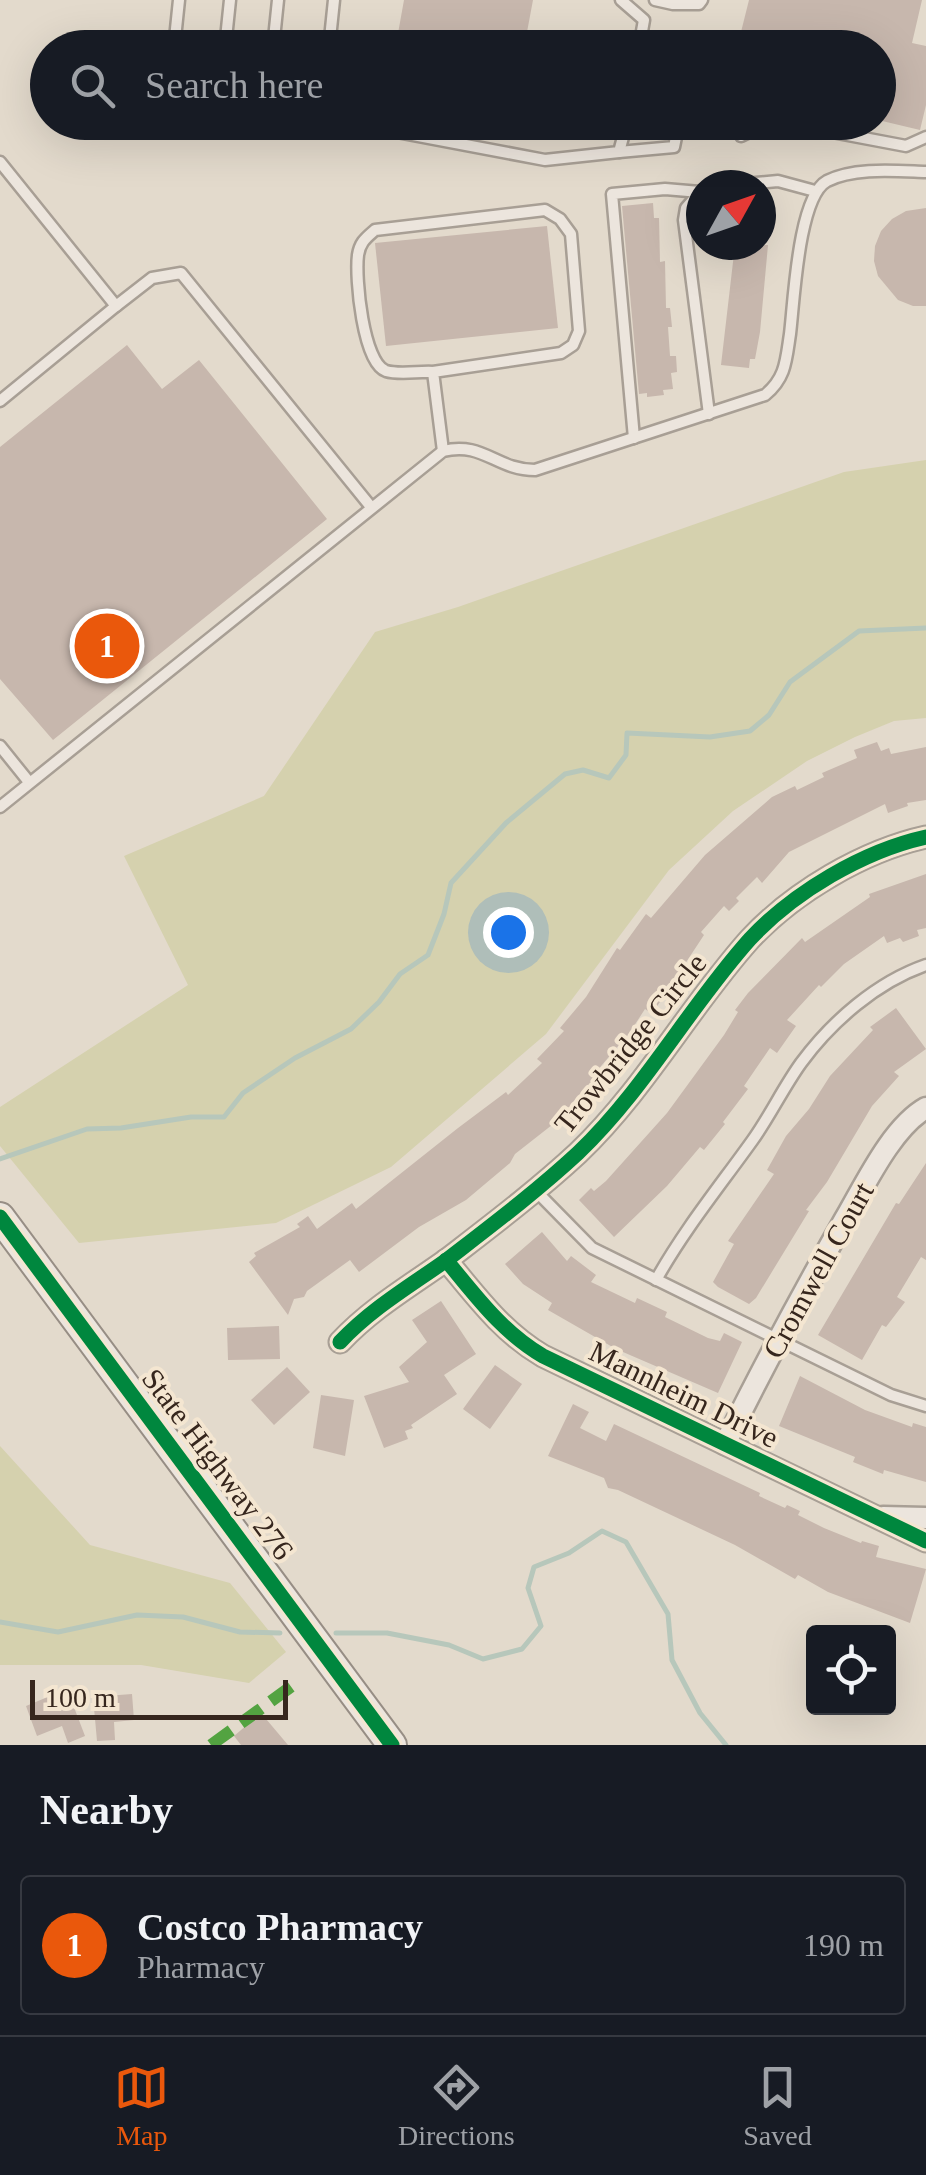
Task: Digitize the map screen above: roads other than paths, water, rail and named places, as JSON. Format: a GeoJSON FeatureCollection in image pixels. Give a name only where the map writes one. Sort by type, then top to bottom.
{"type":"FeatureCollection","features":[{"type":"Feature","properties":{"kind":"street","name":"Trowbridge Circle"},"geometry":{"type":"LineString","coordinates":[[340,1342],[364,1316],[446,1260],[579,1152],[634,1091],[752,937],[800,897],[852,864],[926,837]]}},
{"type":"Feature","properties":{"kind":"street","name":"Cromwell Court"},"geometry":{"type":"LineString","coordinates":[[726,1444],[776,1340],[870,1176],[901,1129],[926,1108]]}},
{"type":"Feature","properties":{"kind":"street","name":"State Highway 276"},"geometry":{"type":"LineString","coordinates":[[0,1217],[392,1745]]}},
{"type":"Feature","properties":{"kind":"street","name":"Mannheim Drive"},"geometry":{"type":"LineString","coordinates":[[446,1260],[496,1321],[519,1342],[926,1541]]}},
{"type":"Feature","properties":{"kind":"street","name":"Mannheim Drive"},"geometry":{"type":"LineString","coordinates":[[878,1516],[926,1518]]}},
{"type":"Feature","properties":{"kind":"lane"},"geometry":{"type":"LineString","coordinates":[[176,30],[178,0]]}},
{"type":"Feature","properties":{"kind":"lane"},"geometry":{"type":"LineString","coordinates":[[227,30],[230,0]]}},
{"type":"Feature","properties":{"kind":"lane"},"geometry":{"type":"LineString","coordinates":[[275,30],[278,0]]}},
{"type":"Feature","properties":{"kind":"lane"},"geometry":{"type":"LineString","coordinates":[[331,30],[334,0]]}},
{"type":"Feature","properties":{"kind":"lane"},"geometry":{"type":"LineString","coordinates":[[621,0],[644,20]]}},
{"type":"Feature","properties":{"kind":"lane"},"geometry":{"type":"LineString","coordinates":[[643,30],[652,0],[673,4],[699,4],[702,0]]}},
{"type":"Feature","properties":{"kind":"lane"},"geometry":{"type":"LineString","coordinates":[[867,140],[906,146],[926,137]]}},
{"type":"Feature","properties":{"kind":"lane"},"geometry":{"type":"LineString","coordinates":[[439,140],[545,160],[674,147],[675,140]]}},
{"type":"Feature","properties":{"kind":"lane"},"geometry":{"type":"LineString","coordinates":[[620,152],[623,140]]}},
{"type":"Feature","properties":{"kind":"lane"},"geometry":{"type":"LineString","coordinates":[[0,162],[116,306]]}},
{"type":"Feature","properties":{"kind":"lane"},"geometry":{"type":"LineString","coordinates":[[0,807],[443,450],[462,446],[480,450],[519,470],[535,470],[765,396],[784,375],[804,232],[815,191],[828,181],[850,175],[926,172]]}},
{"type":"Feature","properties":{"kind":"lane"},"geometry":{"type":"LineString","coordinates":[[776,181],[815,191]]}},
{"type":"Feature","properties":{"kind":"lane"},"geometry":{"type":"LineString","coordinates":[[634,438],[612,194],[686,191]]}},
{"type":"Feature","properties":{"kind":"lane"},"geometry":{"type":"LineString","coordinates":[[686,208],[686,236]]}},
{"type":"Feature","properties":{"kind":"lane"},"geometry":{"type":"LineString","coordinates":[[545,210],[560,219],[570,234],[580,330],[573,345],[560,353],[433,372],[386,370],[372,359],[366,338],[358,256],[362,241],[376,230],[545,210]]}},
{"type":"Feature","properties":{"kind":"lane"},"geometry":{"type":"LineString","coordinates":[[689,260],[708,414]]}},
{"type":"Feature","properties":{"kind":"lane"},"geometry":{"type":"LineString","coordinates":[[0,401],[152,278],[181,273],[371,507]]}},
{"type":"Feature","properties":{"kind":"lane"},"geometry":{"type":"LineString","coordinates":[[433,372],[443,450]]}},
{"type":"Feature","properties":{"kind":"lane"},"geometry":{"type":"LineString","coordinates":[[0,746],[29,782]]}},
{"type":"Feature","properties":{"kind":"lane"},"geometry":{"type":"LineString","coordinates":[[656,1280],[680,1238],[753,1139],[801,1064],[855,1007],[900,975],[926,965]]}},
{"type":"Feature","properties":{"kind":"lane"},"geometry":{"type":"LineString","coordinates":[[535,1190],[592,1248],[891,1395],[926,1406]]}},
{"type":"Feature","properties":{"kind":"waterway"},"geometry":{"type":"LineString","coordinates":[[0,1159],[87,1129],[224,1117],[243,1093],[295,1058],[351,1029],[400,974],[428,955],[451,883],[506,823],[565,774],[583,770],[609,778],[626,755],[627,733],[710,737],[750,731],[769,715],[790,682],[859,631],[926,628]]}},
{"type":"Feature","properties":{"kind":"waterway"},"geometry":{"type":"LineString","coordinates":[[336,1633],[387,1633],[449,1645],[483,1659],[522,1649],[541,1626],[528,1588],[534,1567],[569,1553],[602,1531],[626,1542],[668,1614],[672,1660],[700,1713],[726,1745]]}},
{"type":"Feature","properties":{"kind":"waterway"},"geometry":{"type":"LineString","coordinates":[[0,1622],[58,1632],[137,1615],[183,1617],[240,1632],[280,1633]]}},
{"type":"Feature","properties":{"kind":"place","name":"Costco Pharmacy"},"geometry":{"type":"Point","coordinates":[107,646]}}]}
